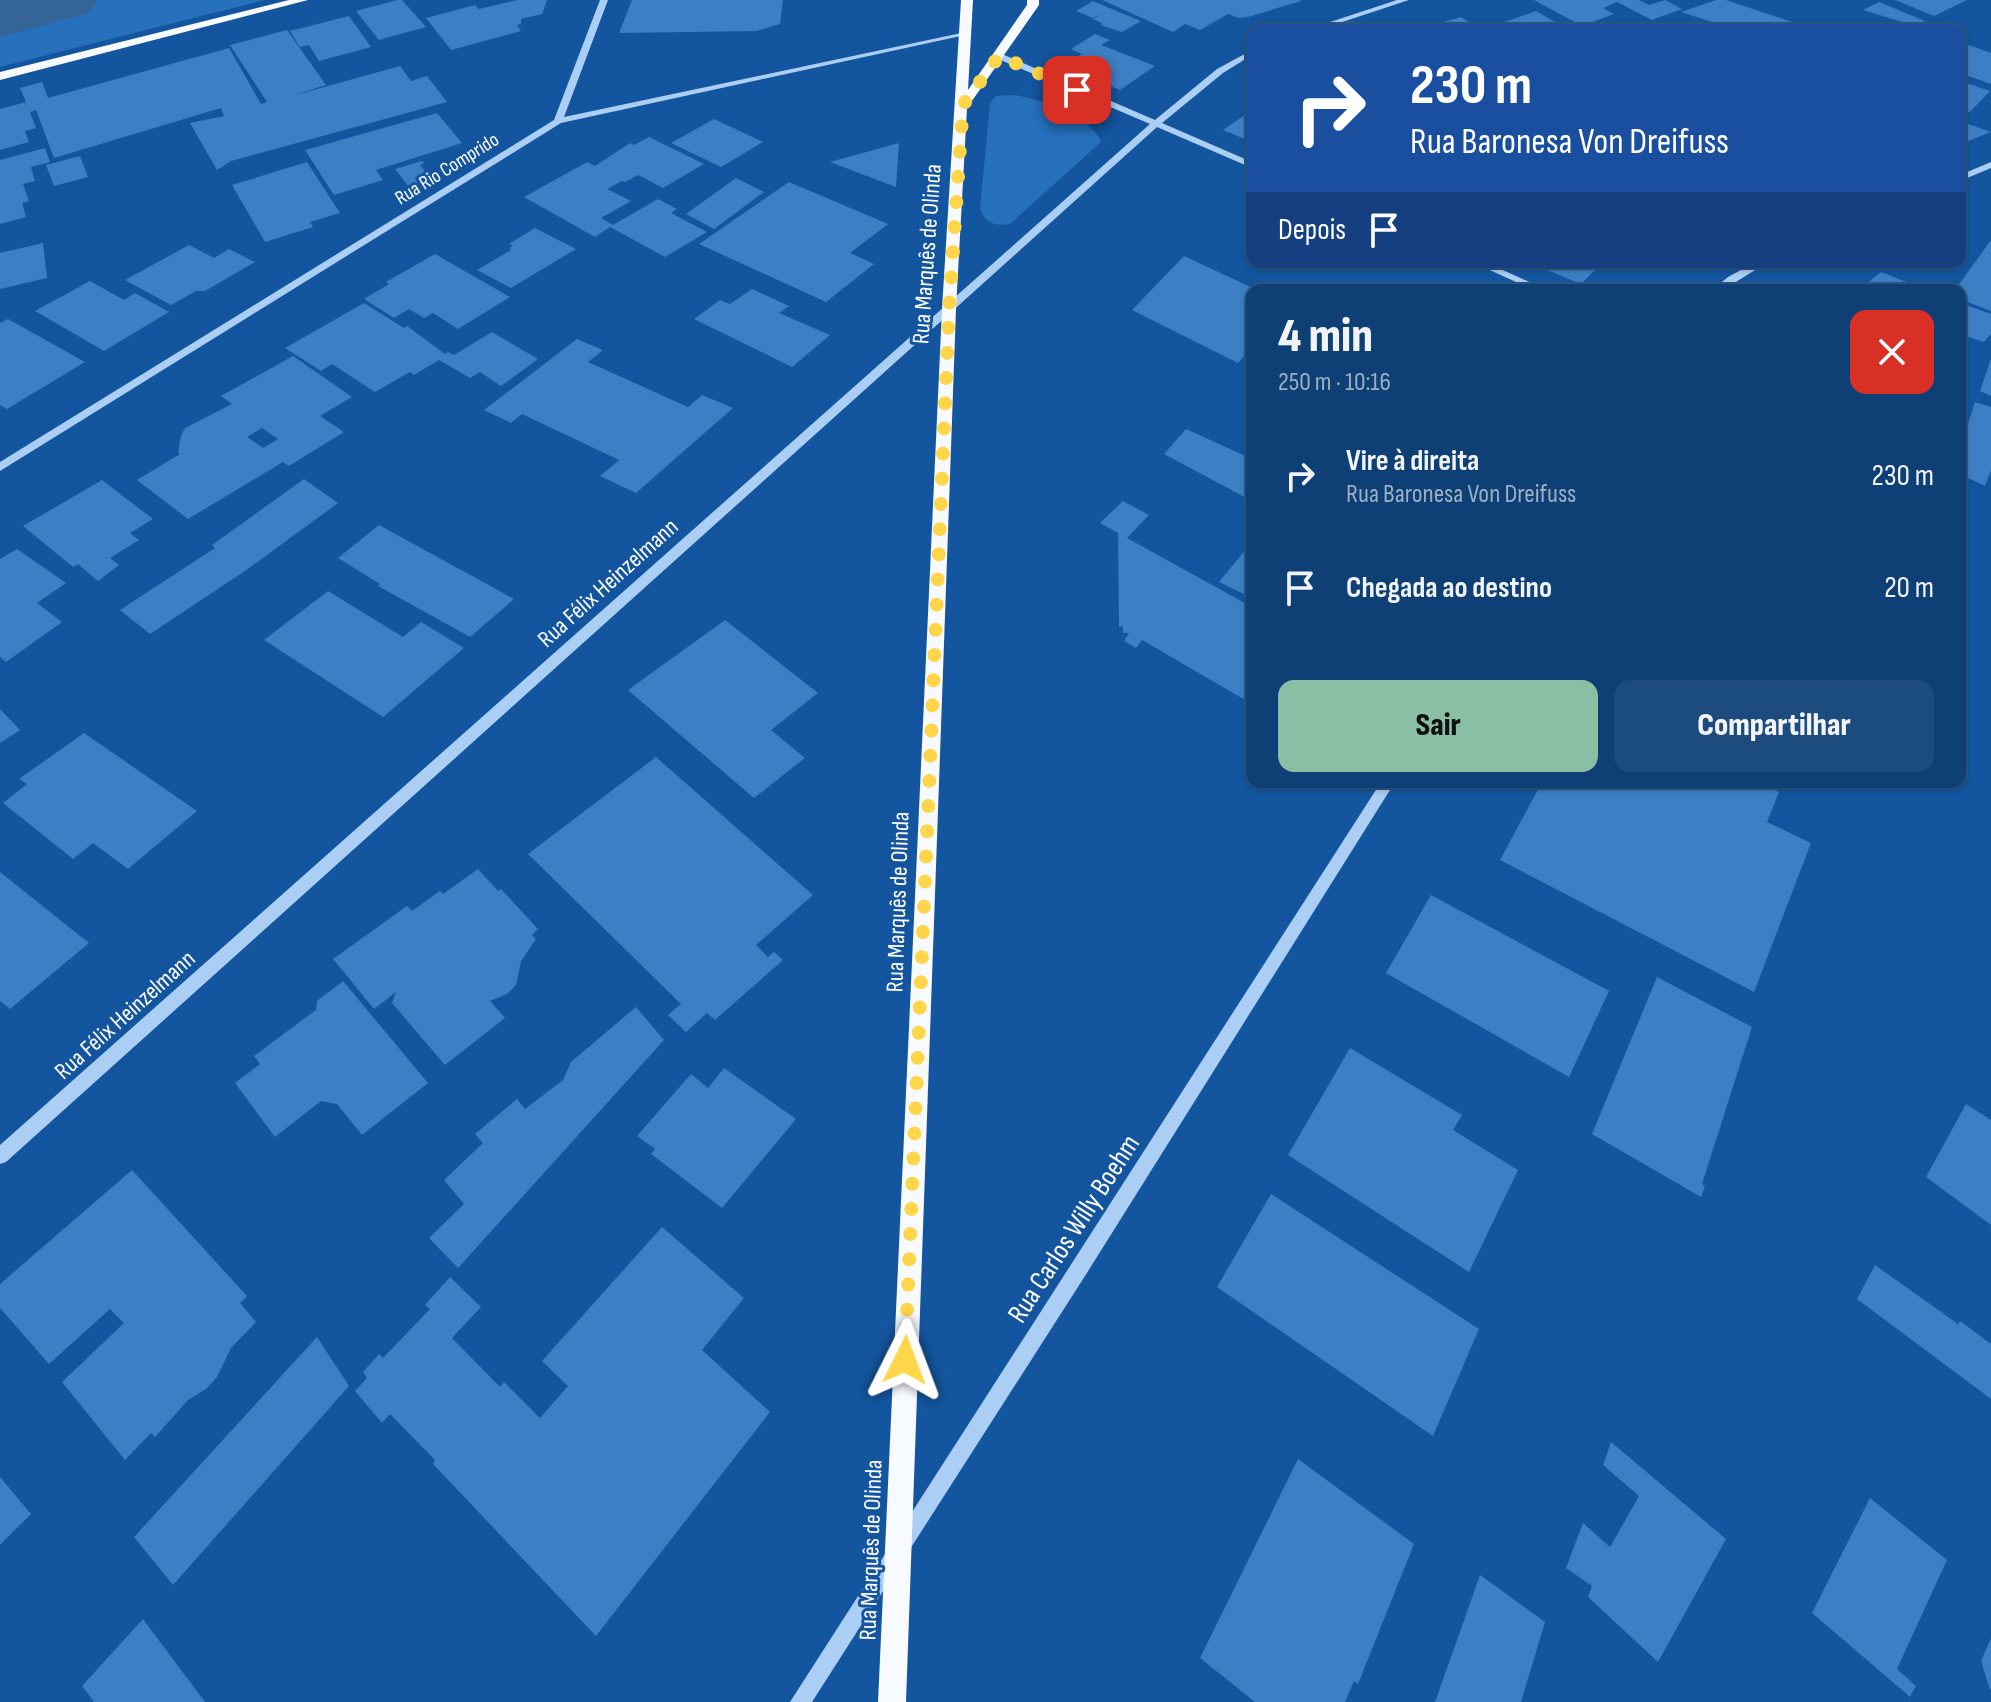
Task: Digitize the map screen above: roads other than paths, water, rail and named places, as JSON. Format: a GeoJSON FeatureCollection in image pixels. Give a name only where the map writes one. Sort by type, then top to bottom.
{"type":"FeatureCollection","features":[{"type":"Feature","properties":{"kind":"main road"},"geometry":{"type":"LineString","coordinates":[[0,76],[302,0]]}},
{"type":"Feature","properties":{"kind":"main road","name":"Rua Marquês de Olinda"},"geometry":{"type":"LineString","coordinates":[[892,1702],[949,309],[967,0]]}},
{"type":"Feature","properties":{"kind":"main road"},"geometry":{"type":"LineString","coordinates":[[963,105],[1033,5],[1033,0]]}},
{"type":"Feature","properties":{"kind":"street"},"geometry":{"type":"LineString","coordinates":[[558,121],[604,0]]}},
{"type":"Feature","properties":{"kind":"street"},"geometry":{"type":"LineString","coordinates":[[1329,24],[1405,0]]}},
{"type":"Feature","properties":{"kind":"street","name":"Rua Rio Comprido"},"geometry":{"type":"LineString","coordinates":[[0,467],[558,121],[966,34]]}},
{"type":"Feature","properties":{"kind":"street"},"geometry":{"type":"LineString","coordinates":[[999,56],[1246,162]]}},
{"type":"Feature","properties":{"kind":"street","name":"Rua Félix Heinzelmann"},"geometry":{"type":"LineString","coordinates":[[0,1156],[1156,124],[1220,71],[1246,56]]}},
{"type":"Feature","properties":{"kind":"street"},"geometry":{"type":"LineString","coordinates":[[1966,175],[1991,165]]}},
{"type":"Feature","properties":{"kind":"street"},"geometry":{"type":"LineString","coordinates":[[1491,268],[1528,284]]}},
{"type":"Feature","properties":{"kind":"street"},"geometry":{"type":"LineString","coordinates":[[1725,284],[1752,268]]}},
{"type":"Feature","properties":{"kind":"street","name":"Rua Carlos Willy Boehm"},"geometry":{"type":"LineString","coordinates":[[800,1702],[1384,788]]}},
{"type":"Feature","properties":{"kind":"waterway"},"geometry":{"type":"LineString","coordinates":[[0,19],[68,0]]}}]}
